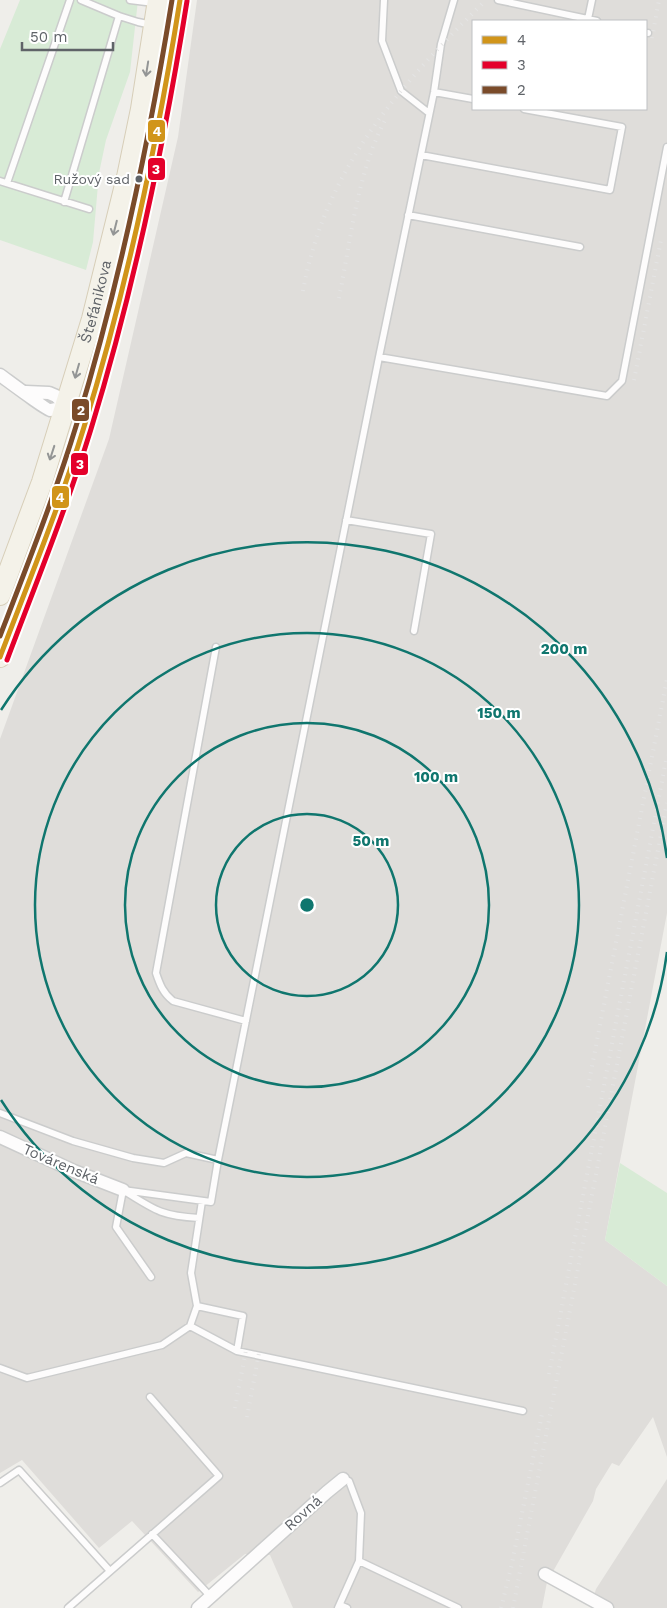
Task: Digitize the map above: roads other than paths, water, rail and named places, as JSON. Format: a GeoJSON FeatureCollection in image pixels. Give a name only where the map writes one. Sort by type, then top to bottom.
{"type":"FeatureCollection","features":[{"type":"Feature","properties":{"kind":"main road","name":"Štefánikova"},"geometry":{"type":"LineString","coordinates":[[0,657],[39,557],[88,414],[122,285],[154,145],[180,0]]}},
{"type":"Feature","properties":{"kind":"main road","name":"Štefánikova"},"geometry":{"type":"LineString","coordinates":[[0,595],[42,482],[97,301],[127,176],[158,2]]}},
{"type":"Feature","properties":{"kind":"street"},"geometry":{"type":"LineString","coordinates":[[0,375],[26,392],[44,407],[51,410],[66,406],[88,414]]}},
{"type":"Feature","properties":{"kind":"street","name":"Továrenská"},"geometry":{"type":"LineString","coordinates":[[0,1137],[74,1171],[123,1190]]}},
{"type":"Feature","properties":{"kind":"street","name":"Rovná"},"geometry":{"type":"LineString","coordinates":[[198,1608],[327,1492],[344,1479]]}},
{"type":"Feature","properties":{"kind":"street"},"geometry":{"type":"LineString","coordinates":[[545,1574],[607,1608]]}},
{"type":"Feature","properties":{"kind":"lane"},"geometry":{"type":"LineString","coordinates":[[70,0],[4,182],[89,210]]}},
{"type":"Feature","properties":{"kind":"lane"},"geometry":{"type":"LineString","coordinates":[[81,0],[119,16],[154,25]]}},
{"type":"Feature","properties":{"kind":"lane"},"geometry":{"type":"LineString","coordinates":[[130,0],[158,2]]}},
{"type":"Feature","properties":{"kind":"lane"},"geometry":{"type":"LineString","coordinates":[[384,0],[382,41],[402,92],[429,113]]}},
{"type":"Feature","properties":{"kind":"lane"},"geometry":{"type":"LineString","coordinates":[[123,1190],[211,1202],[346,520],[434,92],[441,44],[454,0]]}},
{"type":"Feature","properties":{"kind":"lane"},"geometry":{"type":"LineString","coordinates":[[498,0],[592,20]]}},
{"type":"Feature","properties":{"kind":"lane"},"geometry":{"type":"LineString","coordinates":[[588,19],[592,0]]}},
{"type":"Feature","properties":{"kind":"lane"},"geometry":{"type":"LineString","coordinates":[[64,202],[119,16]]}},
{"type":"Feature","properties":{"kind":"lane"},"geometry":{"type":"LineString","coordinates":[[434,92],[472,99]]}},
{"type":"Feature","properties":{"kind":"lane"},"geometry":{"type":"LineString","coordinates":[[421,155],[610,190],[622,127],[529,110]]}},
{"type":"Feature","properties":{"kind":"lane"},"geometry":{"type":"LineString","coordinates":[[379,357],[607,396],[622,381],[667,147]]}},
{"type":"Feature","properties":{"kind":"lane"},"geometry":{"type":"LineString","coordinates":[[408,215],[580,247]]}},
{"type":"Feature","properties":{"kind":"lane"},"geometry":{"type":"LineString","coordinates":[[346,520],[431,534],[414,631]]}},
{"type":"Feature","properties":{"kind":"lane"},"geometry":{"type":"LineString","coordinates":[[216,647],[156,973],[160,987],[166,996],[173,1001],[246,1021]]}},
{"type":"Feature","properties":{"kind":"lane"},"geometry":{"type":"LineString","coordinates":[[0,1113],[72,1141],[134,1158],[164,1163],[186,1153],[218,1160]]}},
{"type":"Feature","properties":{"kind":"lane"},"geometry":{"type":"LineString","coordinates":[[123,1190],[154,1210],[173,1216],[199,1218]]}},
{"type":"Feature","properties":{"kind":"lane"},"geometry":{"type":"LineString","coordinates":[[123,1190],[116,1227],[151,1277]]}},
{"type":"Feature","properties":{"kind":"lane"},"geometry":{"type":"LineString","coordinates":[[0,1368],[27,1378],[162,1345],[190,1326],[197,1306],[191,1273],[202,1201]]}},
{"type":"Feature","properties":{"kind":"lane"},"geometry":{"type":"LineString","coordinates":[[197,1306],[242,1316],[237,1351]]}},
{"type":"Feature","properties":{"kind":"lane"},"geometry":{"type":"LineString","coordinates":[[190,1326],[237,1351],[522,1411]]}},
{"type":"Feature","properties":{"kind":"lane"},"geometry":{"type":"LineString","coordinates":[[68,1608],[219,1476],[150,1397]]}},
{"type":"Feature","properties":{"kind":"lane"},"geometry":{"type":"LineString","coordinates":[[0,1483],[19,1470],[110,1571]]}},
{"type":"Feature","properties":{"kind":"lane","name":"Rovná"},"geometry":{"type":"LineString","coordinates":[[344,1479],[349,1481],[361,1513],[359,1561],[339,1606],[347,1608]]}},
{"type":"Feature","properties":{"kind":"lane"},"geometry":{"type":"LineString","coordinates":[[152,1534],[210,1597]]}},
{"type":"Feature","properties":{"kind":"lane"},"geometry":{"type":"LineString","coordinates":[[359,1561],[458,1608]]}},
{"type":"Feature","properties":{"kind":"railway"},"geometry":{"type":"LineString","coordinates":[[303,291],[314,247],[329,206],[348,167],[396,97],[424,64],[486,0]]}},
{"type":"Feature","properties":{"kind":"railway"},"geometry":{"type":"LineString","coordinates":[[652,38],[659,0]]}},
{"type":"Feature","properties":{"kind":"railway"},"geometry":{"type":"LineString","coordinates":[[339,298],[361,184],[375,141],[385,120]]}},
{"type":"Feature","properties":{"kind":"railway"},"geometry":{"type":"LineString","coordinates":[[634,380],[661,240]]}},
{"type":"Feature","properties":{"kind":"railway"},"geometry":{"type":"LineString","coordinates":[[588,1087],[667,679]]}},
{"type":"Feature","properties":{"kind":"railway"},"geometry":{"type":"LineString","coordinates":[[549,1374],[667,755]]}},
{"type":"Feature","properties":{"kind":"railway"},"geometry":{"type":"LineString","coordinates":[[513,1608],[667,803]]}},
{"type":"Feature","properties":{"kind":"railway"},"geometry":{"type":"LineString","coordinates":[[235,1408],[246,1350]]}},
{"type":"Feature","properties":{"kind":"railway"},"geometry":{"type":"LineString","coordinates":[[247,1417],[259,1353]]}},
{"type":"Feature","properties":{"kind":"railway"},"geometry":{"type":"LineString","coordinates":[[501,1608],[511,1568],[542,1414]]}},
{"type":"Feature","properties":{"kind":"place","name":"Ružový sad"},"geometry":{"type":"Point","coordinates":[139,179]}}]}
